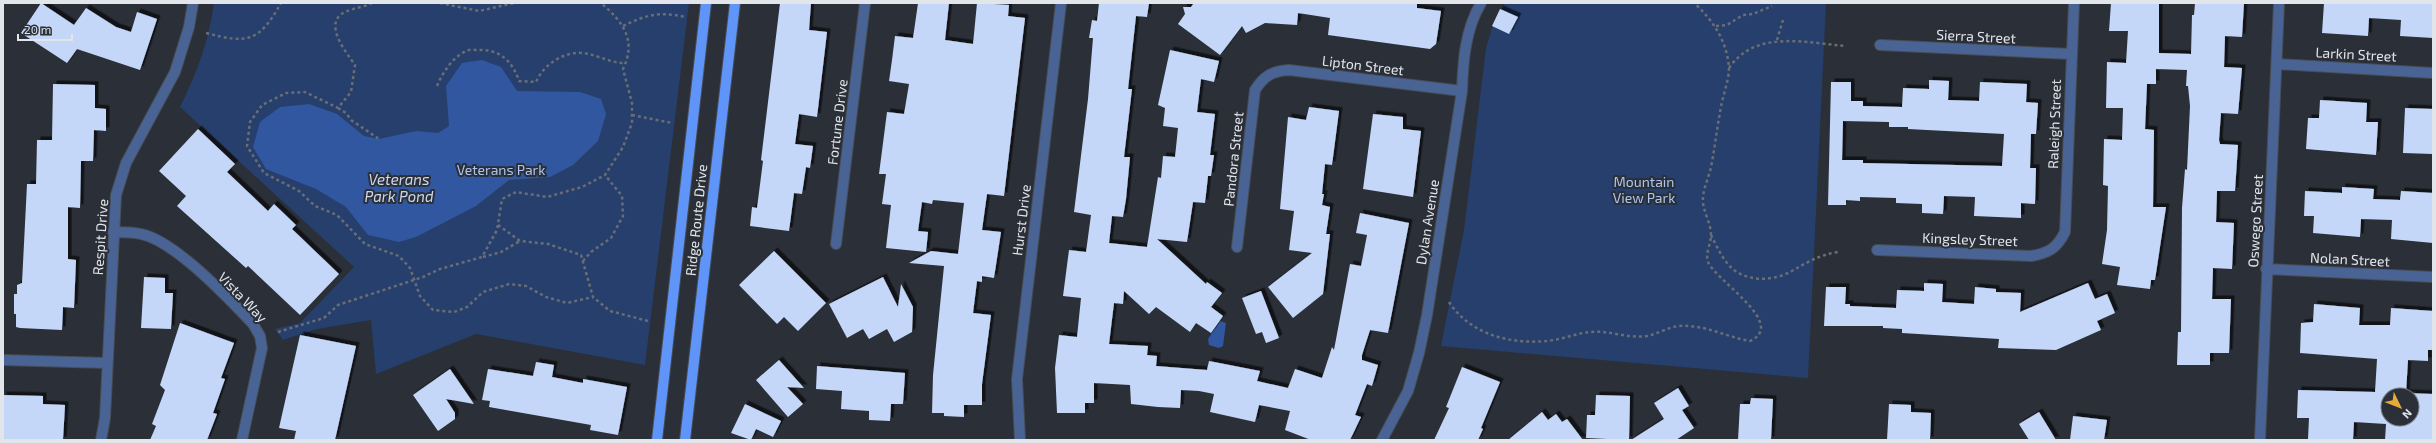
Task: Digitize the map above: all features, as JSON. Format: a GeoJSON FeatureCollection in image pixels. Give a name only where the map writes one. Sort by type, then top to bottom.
{"type":"FeatureCollection","features":[{"type":"Feature","properties":{"kind":"main road","name":"Ridge Route Drive"},"geometry":{"type":"LineString","coordinates":[[657,440],[706,3]]}},
{"type":"Feature","properties":{"kind":"main road","name":"Ridge Route Drive"},"geometry":{"type":"LineString","coordinates":[[686,440],[735,3]]}},
{"type":"Feature","properties":{"kind":"street","name":"Respit Drive"},"geometry":{"type":"LineString","coordinates":[[102,440],[116,195],[126,163],[175,72],[190,27],[193,3]]}},
{"type":"Feature","properties":{"kind":"street","name":"Fortune Drive"},"geometry":{"type":"LineString","coordinates":[[836,244],[865,3]]}},
{"type":"Feature","properties":{"kind":"street","name":"Hurst Drive"},"geometry":{"type":"LineString","coordinates":[[1020,440],[1017,379],[1061,3]]}},
{"type":"Feature","properties":{"kind":"street","name":"Dylan Avenue"},"geometry":{"type":"LineString","coordinates":[[1382,440],[1408,391],[1428,315],[1462,91],[1464,59],[1470,29],[1481,3]]}},
{"type":"Feature","properties":{"kind":"street","name":"Raleigh Street"},"geometry":{"type":"LineString","coordinates":[[2058,245],[2065,232],[2074,3]]}},
{"type":"Feature","properties":{"kind":"street","name":"Oswego Street"},"geometry":{"type":"LineString","coordinates":[[2260,440],[2266,269],[2279,3]]}},
{"type":"Feature","properties":{"kind":"street","name":"Sierra Street"},"geometry":{"type":"LineString","coordinates":[[1880,45],[2071,54]]}},
{"type":"Feature","properties":{"kind":"street","name":"Larkin Street"},"geometry":{"type":"LineString","coordinates":[[2277,64],[2433,73]]}},
{"type":"Feature","properties":{"kind":"street","name":"Lipton Street"},"geometry":{"type":"LineString","coordinates":[[1263,78],[1276,71],[1289,70],[1462,91]]}},
{"type":"Feature","properties":{"kind":"street","name":"Pandora Street"},"geometry":{"type":"LineString","coordinates":[[1237,247],[1255,90],[1263,78]]}},
{"type":"Feature","properties":{"kind":"street","name":"Vista Way"},"geometry":{"type":"LineString","coordinates":[[113,232],[141,234],[158,240],[174,250],[253,324],[260,336],[262,348],[242,440]]}},
{"type":"Feature","properties":{"kind":"street","name":"Kingsley Street"},"geometry":{"type":"LineString","coordinates":[[1878,250],[2031,256],[2046,254],[2058,245]]}},
{"type":"Feature","properties":{"kind":"street","name":"Nolan Street"},"geometry":{"type":"LineString","coordinates":[[2266,269],[2433,277]]}},
{"type":"Feature","properties":{"kind":"street"},"geometry":{"type":"LineString","coordinates":[[3,360],[107,363]]}},
{"type":"Feature","properties":{"kind":"path"},"geometry":{"type":"LineString","coordinates":[[206,32],[232,40],[252,38],[268,26],[281,3]]}},
{"type":"Feature","properties":{"kind":"path"},"geometry":{"type":"LineString","coordinates":[[338,108],[351,92],[355,65],[336,34],[336,22],[344,12],[372,3]]}},
{"type":"Feature","properties":{"kind":"path"},"geometry":{"type":"LineString","coordinates":[[440,3],[479,11],[514,3]]}},
{"type":"Feature","properties":{"kind":"path"},"geometry":{"type":"LineString","coordinates":[[482,257],[498,225],[502,199],[516,192],[547,197],[582,187],[605,175],[623,147],[632,123],[632,103],[623,69],[629,56],[628,39],[623,26],[600,3]]}},
{"type":"Feature","properties":{"kind":"path"},"geometry":{"type":"LineString","coordinates":[[1694,3],[1716,26],[1722,38],[1729,68],[1711,168],[1703,195],[1703,206],[1711,234],[1728,266],[1740,274],[1754,279],[1778,277],[1814,258],[1838,252]]}},
{"type":"Feature","properties":{"kind":"path"},"geometry":{"type":"LineString","coordinates":[[1716,26],[1727,25],[1743,15],[1752,14],[1772,6]]}},
{"type":"Feature","properties":{"kind":"path"},"geometry":{"type":"LineString","coordinates":[[623,26],[645,15],[669,13],[685,17]]}},
{"type":"Feature","properties":{"kind":"path"},"geometry":{"type":"LineString","coordinates":[[1777,40],[1783,20]]}},
{"type":"Feature","properties":{"kind":"path"},"geometry":{"type":"LineString","coordinates":[[1729,68],[1745,51],[1758,44],[1777,40],[1846,46]]}},
{"type":"Feature","properties":{"kind":"path"},"geometry":{"type":"LineString","coordinates":[[437,86],[450,63],[467,50],[489,49],[506,58],[516,70],[519,81],[536,82],[540,72],[560,57],[582,53],[599,57],[613,63],[626,63]]}},
{"type":"Feature","properties":{"kind":"path"},"geometry":{"type":"LineString","coordinates":[[379,139],[351,120],[338,108],[305,92],[286,93],[262,105],[258,110],[250,122],[247,146],[264,173],[299,191],[315,206],[337,215],[365,244],[399,256],[410,268],[420,296],[433,310],[454,312],[467,307],[483,292],[509,284],[526,286],[546,297],[567,303],[593,297]]}},
{"type":"Feature","properties":{"kind":"path"},"geometry":{"type":"LineString","coordinates":[[632,115],[672,123]]}},
{"type":"Feature","properties":{"kind":"path"},"geometry":{"type":"LineString","coordinates":[[583,261],[591,252],[611,238],[623,216],[622,196],[605,175]]}},
{"type":"Feature","properties":{"kind":"path"},"geometry":{"type":"LineString","coordinates":[[498,225],[520,240],[548,244],[581,255],[593,297],[610,311],[648,321]]}},
{"type":"Feature","properties":{"kind":"path"},"geometry":{"type":"LineString","coordinates":[[1449,302],[1466,322],[1477,330],[1501,338],[1553,340],[1588,332],[1606,331],[1638,336],[1649,335],[1679,326],[1706,328],[1750,342],[1758,338],[1762,331],[1760,321],[1755,312],[1712,270],[1707,260],[1711,234]]}},
{"type":"Feature","properties":{"kind":"path"},"geometry":{"type":"LineString","coordinates":[[278,332],[324,318],[338,305],[414,280],[440,269],[501,252],[520,240]]}},
{"type":"Feature","properties":{"kind":"green space","name":"Veterans Park"},"geometry":{"type":"Polygon","coordinates":[[[214,3],[689,3],[645,365],[476,334],[376,374],[371,320],[317,329],[283,340],[275,329],[300,323],[354,267],[180,107],[202,56],[214,3]]]}},
{"type":"Feature","properties":{"kind":"green space","name":"Mountain View Park"},"geometry":{"type":"Polygon","coordinates":[[[1505,3],[1826,3],[1808,378],[1441,346],[1464,230],[1486,48],[1492,28],[1505,3]]]}},
{"type":"Feature","properties":{"kind":"water","name":"Veterans Park Pond"},"geometry":{"type":"Polygon","coordinates":[[[482,60],[501,67],[517,91],[580,92],[601,99],[606,114],[598,141],[573,165],[550,177],[509,180],[476,206],[416,237],[399,242],[368,235],[346,207],[316,189],[266,169],[253,147],[260,122],[280,107],[309,104],[337,114],[364,136],[379,139],[416,131],[438,133],[449,126],[446,86],[462,63],[482,60]]]}},
{"type":"Feature","properties":{"kind":"water"},"geometry":{"type":"Polygon","coordinates":[[[1220,321],[1226,323],[1223,346],[1219,348],[1209,345],[1208,339],[1220,321]]]}},
{"type":"Feature","properties":{"kind":"building"},"geometry":{"type":"Polygon","coordinates":[[[41,3],[74,25],[86,8],[116,27],[131,32],[137,12],[157,19],[140,70],[77,49],[67,63],[21,33],[41,3]]]}},
{"type":"Feature","properties":{"kind":"building"},"geometry":{"type":"Polygon","coordinates":[[[780,3],[811,3],[809,30],[827,32],[817,117],[799,114],[795,144],[813,146],[810,168],[806,167],[802,194],[794,193],[789,231],[750,226],[752,207],[757,208],[763,161],[761,160],[780,3]]]}},
{"type":"Feature","properties":{"kind":"building"},"geometry":{"type":"Polygon","coordinates":[[[918,3],[949,3],[945,40],[973,44],[977,3],[1009,5],[1008,16],[1025,18],[1004,196],[987,194],[982,230],[1001,232],[994,278],[982,276],[982,282],[977,281],[973,313],[991,315],[982,384],[982,405],[964,405],[964,417],[944,416],[944,413],[932,413],[933,375],[944,266],[909,263],[931,251],[958,254],[964,203],[933,200],[932,204],[922,202],[918,231],[928,232],[926,252],[886,248],[891,205],[882,204],[886,174],[879,174],[887,112],[904,114],[909,84],[889,81],[895,36],[913,38],[918,3]]]}},
{"type":"Feature","properties":{"kind":"building"},"geometry":{"type":"Polygon","coordinates":[[[1099,3],[1149,3],[1147,17],[1136,16],[1128,89],[1132,89],[1124,157],[1130,157],[1126,199],[1123,217],[1112,216],[1109,243],[1147,247],[1158,177],[1161,178],[1163,156],[1175,157],[1178,128],[1163,126],[1165,108],[1158,105],[1170,50],[1219,61],[1214,82],[1201,79],[1197,112],[1215,114],[1210,155],[1214,155],[1211,176],[1208,176],[1205,203],[1193,202],[1187,242],[1157,239],[1206,284],[1207,282],[1222,293],[1211,307],[1223,316],[1211,333],[1196,323],[1190,332],[1156,307],[1149,314],[1124,291],[1123,304],[1114,303],[1109,344],[1148,346],[1147,355],[1157,356],[1156,366],[1207,370],[1209,361],[1260,371],[1257,381],[1288,388],[1295,369],[1322,378],[1332,347],[1334,350],[1350,264],[1361,266],[1367,235],[1356,233],[1360,213],[1409,223],[1388,333],[1370,330],[1362,355],[1362,360],[1378,365],[1372,386],[1367,384],[1355,415],[1361,417],[1350,440],[1311,440],[1285,430],[1290,411],[1259,405],[1255,422],[1210,412],[1214,394],[1199,391],[1181,390],[1180,408],[1158,407],[1131,404],[1130,385],[1094,383],[1094,403],[1085,403],[1085,413],[1057,413],[1055,368],[1059,335],[1077,337],[1081,298],[1063,296],[1069,250],[1086,252],[1091,215],[1074,212],[1088,99],[1093,38],[1089,38],[1092,20],[1097,21],[1099,3]]]}},
{"type":"Feature","properties":{"kind":"building"},"geometry":{"type":"Polygon","coordinates":[[[1194,3],[1417,3],[1417,8],[1441,11],[1436,44],[1430,49],[1328,35],[1330,18],[1298,13],[1297,25],[1265,23],[1246,33],[1242,26],[1220,55],[1178,24],[1185,14],[1183,7],[1191,7],[1194,3]]]}},
{"type":"Feature","properties":{"kind":"building"},"geometry":{"type":"Polygon","coordinates":[[[2111,3],[2159,3],[2159,53],[2191,54],[2192,15],[2194,15],[2195,3],[2244,3],[2242,37],[2225,36],[2224,67],[2242,68],[2238,114],[2221,113],[2219,140],[2220,144],[2238,145],[2235,191],[2217,191],[2216,222],[2234,223],[2232,269],[2213,268],[2212,299],[2231,299],[2229,353],[2210,353],[2210,365],[2177,365],[2178,332],[2181,332],[2182,208],[2185,169],[2187,170],[2190,106],[2188,86],[2186,86],[2187,70],[2156,69],[2156,84],[2147,84],[2145,129],[2154,130],[2153,207],[2166,207],[2155,280],[2151,280],[2150,289],[2117,285],[2120,267],[2102,264],[2107,230],[2108,186],[2103,185],[2104,139],[2122,140],[2123,108],[2106,108],[2107,62],[2126,63],[2128,31],[2109,31],[2111,3]]]}},
{"type":"Feature","properties":{"kind":"building"},"geometry":{"type":"Polygon","coordinates":[[[2324,3],[2433,3],[2433,38],[2400,36],[2401,20],[2369,18],[2368,36],[2322,33],[2324,3]]]}},
{"type":"Feature","properties":{"kind":"building"},"geometry":{"type":"Polygon","coordinates":[[[1500,9],[1518,17],[1509,34],[1492,26],[1500,9]]]}},
{"type":"Feature","properties":{"kind":"building"},"geometry":{"type":"Polygon","coordinates":[[[1929,80],[1949,81],[1948,100],[1979,101],[1980,82],[2027,84],[2026,102],[2038,103],[2036,134],[2031,134],[2030,168],[2036,168],[2035,204],[2021,203],[2021,218],[1974,216],[1975,197],[1944,196],[1943,214],[1922,213],[1922,204],[1896,203],[1896,198],[1860,197],[1860,201],[1846,200],[1846,205],[1828,205],[1831,82],[1851,82],[1851,101],[1863,101],[1863,106],[1902,107],[1903,88],[1929,89],[1929,80]],[[1843,121],[1842,160],[1863,160],[1863,163],[2002,166],[2004,134],[1908,129],[1908,127],[1889,127],[1889,122],[1843,121]]]}},
{"type":"Feature","properties":{"kind":"building"},"geometry":{"type":"Polygon","coordinates":[[[53,84],[95,85],[95,108],[106,109],[106,131],[94,130],[93,161],[81,161],[80,208],[68,207],[68,259],[76,260],[74,308],[63,307],[62,330],[20,328],[16,327],[16,314],[14,314],[14,294],[17,294],[17,285],[22,283],[27,184],[36,184],[37,140],[52,140],[53,84]]]}},
{"type":"Feature","properties":{"kind":"building"},"geometry":{"type":"Polygon","coordinates":[[[2320,100],[2367,103],[2366,122],[2378,122],[2376,155],[2306,149],[2308,118],[2319,118],[2320,100]]]}},
{"type":"Feature","properties":{"kind":"building"},"geometry":{"type":"Polygon","coordinates":[[[1309,107],[1339,111],[1332,165],[1325,164],[1322,194],[1324,194],[1322,205],[1330,207],[1326,234],[1330,234],[1323,294],[1293,318],[1268,287],[1312,253],[1289,250],[1294,211],[1280,209],[1288,117],[1306,120],[1309,107]]]}},
{"type":"Feature","properties":{"kind":"building"},"geometry":{"type":"Polygon","coordinates":[[[2405,108],[2433,109],[2433,154],[2403,153],[2405,108]]]}},
{"type":"Feature","properties":{"kind":"building"},"geometry":{"type":"Polygon","coordinates":[[[1373,114],[1403,117],[1403,129],[1421,131],[1413,197],[1363,189],[1373,114]]]}},
{"type":"Feature","properties":{"kind":"building"},"geometry":{"type":"Polygon","coordinates":[[[198,129],[235,164],[227,172],[268,211],[274,204],[296,225],[292,229],[339,274],[300,315],[248,266],[246,268],[177,206],[186,196],[159,171],[198,129]]]}},
{"type":"Feature","properties":{"kind":"building"},"geometry":{"type":"Polygon","coordinates":[[[2342,187],[2374,189],[2373,199],[2400,200],[2401,191],[2433,193],[2433,243],[2391,239],[2392,220],[2361,219],[2360,237],[2313,233],[2314,216],[2304,216],[2305,191],[2342,193],[2342,187]]]}},
{"type":"Feature","properties":{"kind":"building"},"geometry":{"type":"Polygon","coordinates":[[[774,251],[826,303],[798,331],[784,317],[777,324],[739,285],[774,251]]]}},
{"type":"Feature","properties":{"kind":"building"},"geometry":{"type":"Polygon","coordinates":[[[144,277],[165,278],[165,293],[173,293],[171,329],[141,328],[144,277]]]}},
{"type":"Feature","properties":{"kind":"building"},"geometry":{"type":"Polygon","coordinates":[[[883,277],[898,307],[901,284],[913,307],[912,332],[894,342],[887,329],[869,339],[863,329],[847,338],[829,304],[883,277]]]}},
{"type":"Feature","properties":{"kind":"building"},"geometry":{"type":"Polygon","coordinates":[[[1924,283],[1943,284],[1942,302],[1974,304],[1975,287],[1996,289],[1996,292],[2021,293],[2020,312],[2088,283],[2095,299],[2107,294],[2115,313],[2097,321],[2101,330],[2056,350],[1998,348],[1999,339],[1902,333],[1902,329],[1883,328],[1883,326],[1824,326],[1826,287],[1846,287],[1845,304],[1850,304],[1850,306],[1896,308],[1897,290],[1924,291],[1924,283]]]}},
{"type":"Feature","properties":{"kind":"building"},"geometry":{"type":"Polygon","coordinates":[[[1261,291],[1279,338],[1266,343],[1262,332],[1256,334],[1242,298],[1261,291]]]}},
{"type":"Feature","properties":{"kind":"building"},"geometry":{"type":"Polygon","coordinates":[[[2314,304],[2360,308],[2359,325],[2390,325],[2391,308],[2433,311],[2433,350],[2428,350],[2428,361],[2408,360],[2406,387],[2380,387],[2380,424],[2354,422],[2353,440],[2308,439],[2309,418],[2297,418],[2298,390],[2375,392],[2377,359],[2300,353],[2301,323],[2313,322],[2314,304]]]}},
{"type":"Feature","properties":{"kind":"building"},"geometry":{"type":"Polygon","coordinates":[[[180,323],[234,343],[221,378],[225,379],[213,413],[217,414],[207,440],[150,440],[156,426],[152,424],[165,390],[160,385],[180,323]]]}},
{"type":"Feature","properties":{"kind":"building"},"geometry":{"type":"Polygon","coordinates":[[[300,335],[356,346],[335,440],[294,440],[296,431],[279,428],[300,335]]]}},
{"type":"Feature","properties":{"kind":"building"},"geometry":{"type":"Polygon","coordinates":[[[779,360],[804,388],[787,387],[803,404],[788,417],[756,380],[779,360]]]}},
{"type":"Feature","properties":{"kind":"building"},"geometry":{"type":"Polygon","coordinates":[[[536,362],[554,365],[552,377],[583,383],[583,379],[627,387],[618,435],[590,430],[591,425],[489,407],[490,401],[482,400],[488,369],[533,376],[536,362]]]}},
{"type":"Feature","properties":{"kind":"building"},"geometry":{"type":"Polygon","coordinates":[[[817,366],[905,373],[903,404],[891,404],[890,421],[869,420],[869,411],[841,409],[842,391],[816,389],[817,366]]]}},
{"type":"Feature","properties":{"kind":"building"},"geometry":{"type":"Polygon","coordinates":[[[1462,367],[1500,382],[1481,428],[1483,429],[1478,440],[1434,440],[1449,408],[1446,407],[1462,367]]]}},
{"type":"Feature","properties":{"kind":"building"},"geometry":{"type":"Polygon","coordinates":[[[450,369],[474,404],[446,399],[455,413],[455,419],[438,431],[413,395],[450,369]]]}},
{"type":"Feature","properties":{"kind":"building"},"geometry":{"type":"Polygon","coordinates":[[[1678,388],[1689,406],[1682,410],[1694,428],[1676,440],[1631,440],[1664,419],[1654,403],[1678,388]]]}},
{"type":"Feature","properties":{"kind":"building"},"geometry":{"type":"Polygon","coordinates":[[[2420,394],[2433,394],[2432,440],[2385,440],[2386,427],[2420,427],[2420,394]]]}},
{"type":"Feature","properties":{"kind":"building"},"geometry":{"type":"Polygon","coordinates":[[[3,395],[43,396],[43,404],[65,405],[63,440],[3,440],[3,395]]]}},
{"type":"Feature","properties":{"kind":"building"},"geometry":{"type":"Polygon","coordinates":[[[1596,395],[1630,396],[1629,440],[1586,438],[1587,415],[1595,415],[1596,395]]]}},
{"type":"Feature","properties":{"kind":"building"},"geometry":{"type":"Polygon","coordinates":[[[1751,398],[1773,399],[1771,440],[1738,440],[1740,404],[1750,404],[1751,398]]]}},
{"type":"Feature","properties":{"kind":"building"},"geometry":{"type":"Polygon","coordinates":[[[745,404],[781,421],[773,437],[756,429],[751,440],[731,433],[745,404]]]}},
{"type":"Feature","properties":{"kind":"building"},"geometry":{"type":"Polygon","coordinates":[[[1889,404],[1911,405],[1911,412],[1931,413],[1930,440],[1887,440],[1889,404]]]}},
{"type":"Feature","properties":{"kind":"building"},"geometry":{"type":"Polygon","coordinates":[[[1542,412],[1548,420],[1556,414],[1562,422],[1567,419],[1583,440],[1508,440],[1542,412]]]}},
{"type":"Feature","properties":{"kind":"building"},"geometry":{"type":"Polygon","coordinates":[[[2039,412],[2056,440],[2029,440],[2019,424],[2039,412]]]}},
{"type":"Feature","properties":{"kind":"building"},"geometry":{"type":"Polygon","coordinates":[[[2073,416],[2107,420],[2104,440],[2070,440],[2073,416]]]}}]}
